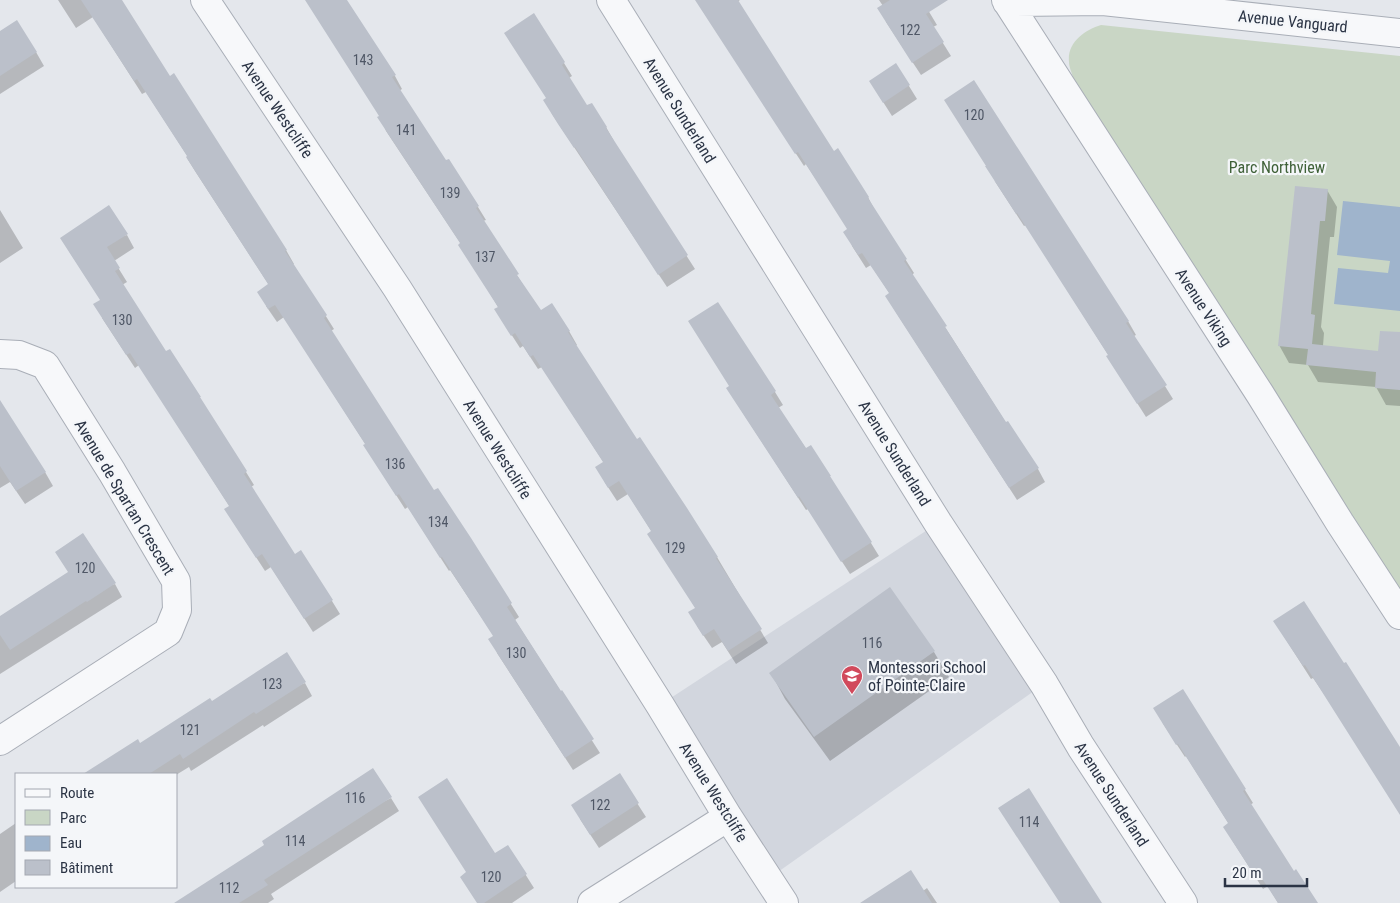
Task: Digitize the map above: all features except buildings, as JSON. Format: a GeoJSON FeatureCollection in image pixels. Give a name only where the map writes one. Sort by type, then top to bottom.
{"type":"FeatureCollection","features":[{"type":"Feature","properties":{"kind":"street","name":"Avenue Westcliffe"},"geometry":{"type":"LineString","coordinates":[[205,0],[397,288],[660,705],[728,817],[784,903]]}},
{"type":"Feature","properties":{"kind":"street","name":"Avenue Sunderland"},"geometry":{"type":"LineString","coordinates":[[611,0],[938,523],[1044,684],[1081,747],[1183,903]]}},
{"type":"Feature","properties":{"kind":"street","name":"Avenue Vanguard"},"geometry":{"type":"LineString","coordinates":[[1007,1],[1103,0],[1400,32]]}},
{"type":"Feature","properties":{"kind":"street","name":"Avenue Viking"},"geometry":{"type":"LineString","coordinates":[[1007,1],[1400,614]]}},
{"type":"Feature","properties":{"kind":"street","name":"Avenue de Spartan Crescent"},"geometry":{"type":"LineString","coordinates":[[0,354],[19,355],[45,365],[112,472],[176,581],[177,610],[168,632],[0,741]]}},
{"type":"Feature","properties":{"kind":"street"},"geometry":{"type":"LineString","coordinates":[[592,903],[728,817]]}},
{"type":"Feature","properties":{"kind":"shaded area","name":"Montessori School of Pointe-Claire"},"geometry":{"type":"Polygon","coordinates":[[[938,523],[1044,684],[768,879],[660,705],[938,523]]]}},
{"type":"Feature","properties":{"kind":"green space","name":"Parc Northview"},"geometry":{"type":"Polygon","coordinates":[[[1101,25],[1400,56],[1400,591],[1073,77],[1069,64],[1071,48],[1083,34],[1101,25]]]}},
{"type":"Feature","properties":{"kind":"water"},"geometry":{"type":"Polygon","coordinates":[[[1343,201],[1400,207],[1400,311],[1334,304],[1338,268],[1388,273],[1390,261],[1337,255],[1343,201]]]}},
{"type":"Feature","properties":{"kind":"place","name":"Montessori School of Pointe-Claire"},"geometry":{"type":"Point","coordinates":[852,695]}}]}
